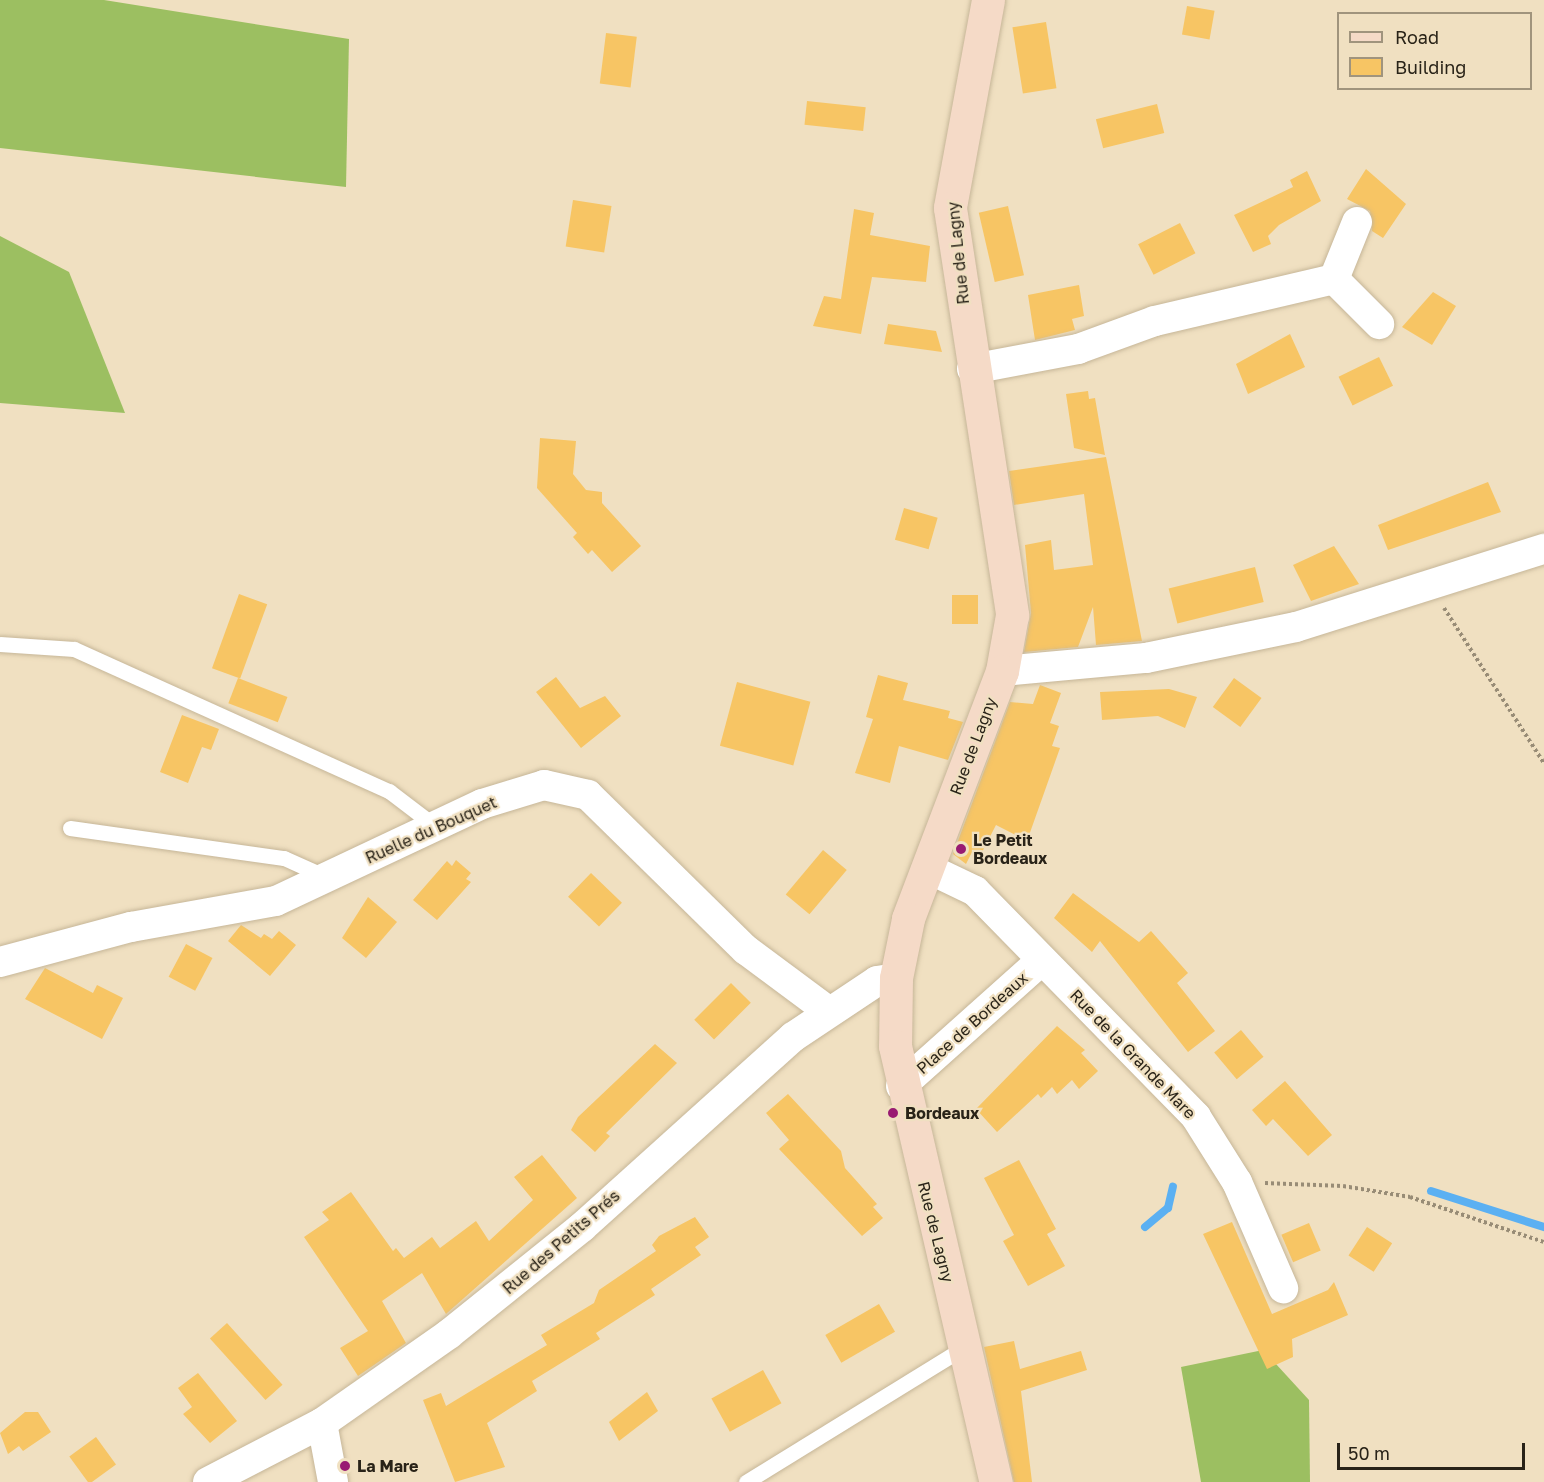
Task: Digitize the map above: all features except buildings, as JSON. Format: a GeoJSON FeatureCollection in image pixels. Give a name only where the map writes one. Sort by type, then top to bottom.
{"type":"FeatureCollection","features":[{"type":"Feature","properties":{"kind":"main road","name":"Rue de Lagny"},"geometry":{"type":"LineString","coordinates":[[988,0],[950,208],[972,369],[1012,615],[1002,671],[927,868],[896,978],[895,1046],[901,1086],[996,1482]]}},
{"type":"Feature","properties":{"kind":"street"},"geometry":{"type":"LineString","coordinates":[[1334,279],[1358,222]]}},
{"type":"Feature","properties":{"kind":"street"},"geometry":{"type":"LineString","coordinates":[[972,369],[1078,349],[1155,321],[1334,279]]}},
{"type":"Feature","properties":{"kind":"street"},"geometry":{"type":"LineString","coordinates":[[1334,279],[1379,324]]}},
{"type":"Feature","properties":{"kind":"street"},"geometry":{"type":"LineString","coordinates":[[1002,671],[1146,658],[1296,627],[1544,549]]}},
{"type":"Feature","properties":{"kind":"street","name":"Ruelle du Bouquet"},"geometry":{"type":"LineString","coordinates":[[0,962],[131,927],[276,901],[435,826],[544,785],[588,795],[746,950],[828,1011]]}},
{"type":"Feature","properties":{"kind":"street","name":"Rue de la Grande Mare"},"geometry":{"type":"LineString","coordinates":[[927,868],[975,891],[1196,1117],[1237,1182],[1282,1287]]}},
{"type":"Feature","properties":{"kind":"street","name":"Place de Bordeaux"},"geometry":{"type":"LineString","coordinates":[[901,1086],[1042,960]]}},
{"type":"Feature","properties":{"kind":"street","name":"Rue des Petits Prés"},"geometry":{"type":"LineString","coordinates":[[208,1482],[322,1423],[521,1278],[828,1011],[877,981],[896,978]]}},
{"type":"Feature","properties":{"kind":"street"},"geometry":{"type":"LineString","coordinates":[[322,1423],[333,1482]]}},
{"type":"Feature","properties":{"kind":"lane"},"geometry":{"type":"LineString","coordinates":[[0,644],[74,649],[389,791],[435,826]]}},
{"type":"Feature","properties":{"kind":"lane"},"geometry":{"type":"LineString","coordinates":[[70,828],[284,858],[326,877]]}},
{"type":"Feature","properties":{"kind":"lane"},"geometry":{"type":"LineString","coordinates":[[746,1482],[965,1347]]}},
{"type":"Feature","properties":{"kind":"path"},"geometry":{"type":"LineString","coordinates":[[1429,586],[1467,636],[1501,705],[1544,763]]}},
{"type":"Feature","properties":{"kind":"path"},"geometry":{"type":"LineString","coordinates":[[1237,1182],[1343,1186],[1410,1197],[1544,1242]]}},
{"type":"Feature","properties":{"kind":"green space"},"geometry":{"type":"Polygon","coordinates":[[[0,0],[104,0],[349,39],[346,187],[0,148],[0,0]]]}},
{"type":"Feature","properties":{"kind":"green space"},"geometry":{"type":"Polygon","coordinates":[[[0,236],[69,272],[125,413],[0,403],[0,236]]]}},
{"type":"Feature","properties":{"kind":"green space"},"geometry":{"type":"Polygon","coordinates":[[[1263,1350],[1309,1400],[1310,1482],[1201,1482],[1181,1367],[1263,1350]]]}},
{"type":"Feature","properties":{"kind":"waterway"},"geometry":{"type":"LineString","coordinates":[[1145,1227],[1168,1208],[1173,1187]]}},
{"type":"Feature","properties":{"kind":"waterway"},"geometry":{"type":"LineString","coordinates":[[1431,1191],[1544,1227]]}},
{"type":"Feature","properties":{"kind":"place","name":"Le Petit Bordeaux"},"geometry":{"type":"Point","coordinates":[961,849]}},
{"type":"Feature","properties":{"kind":"place","name":"Bordeaux"},"geometry":{"type":"Point","coordinates":[893,1113]}},
{"type":"Feature","properties":{"kind":"place","name":"La Mare"},"geometry":{"type":"Point","coordinates":[345,1466]}}]}
